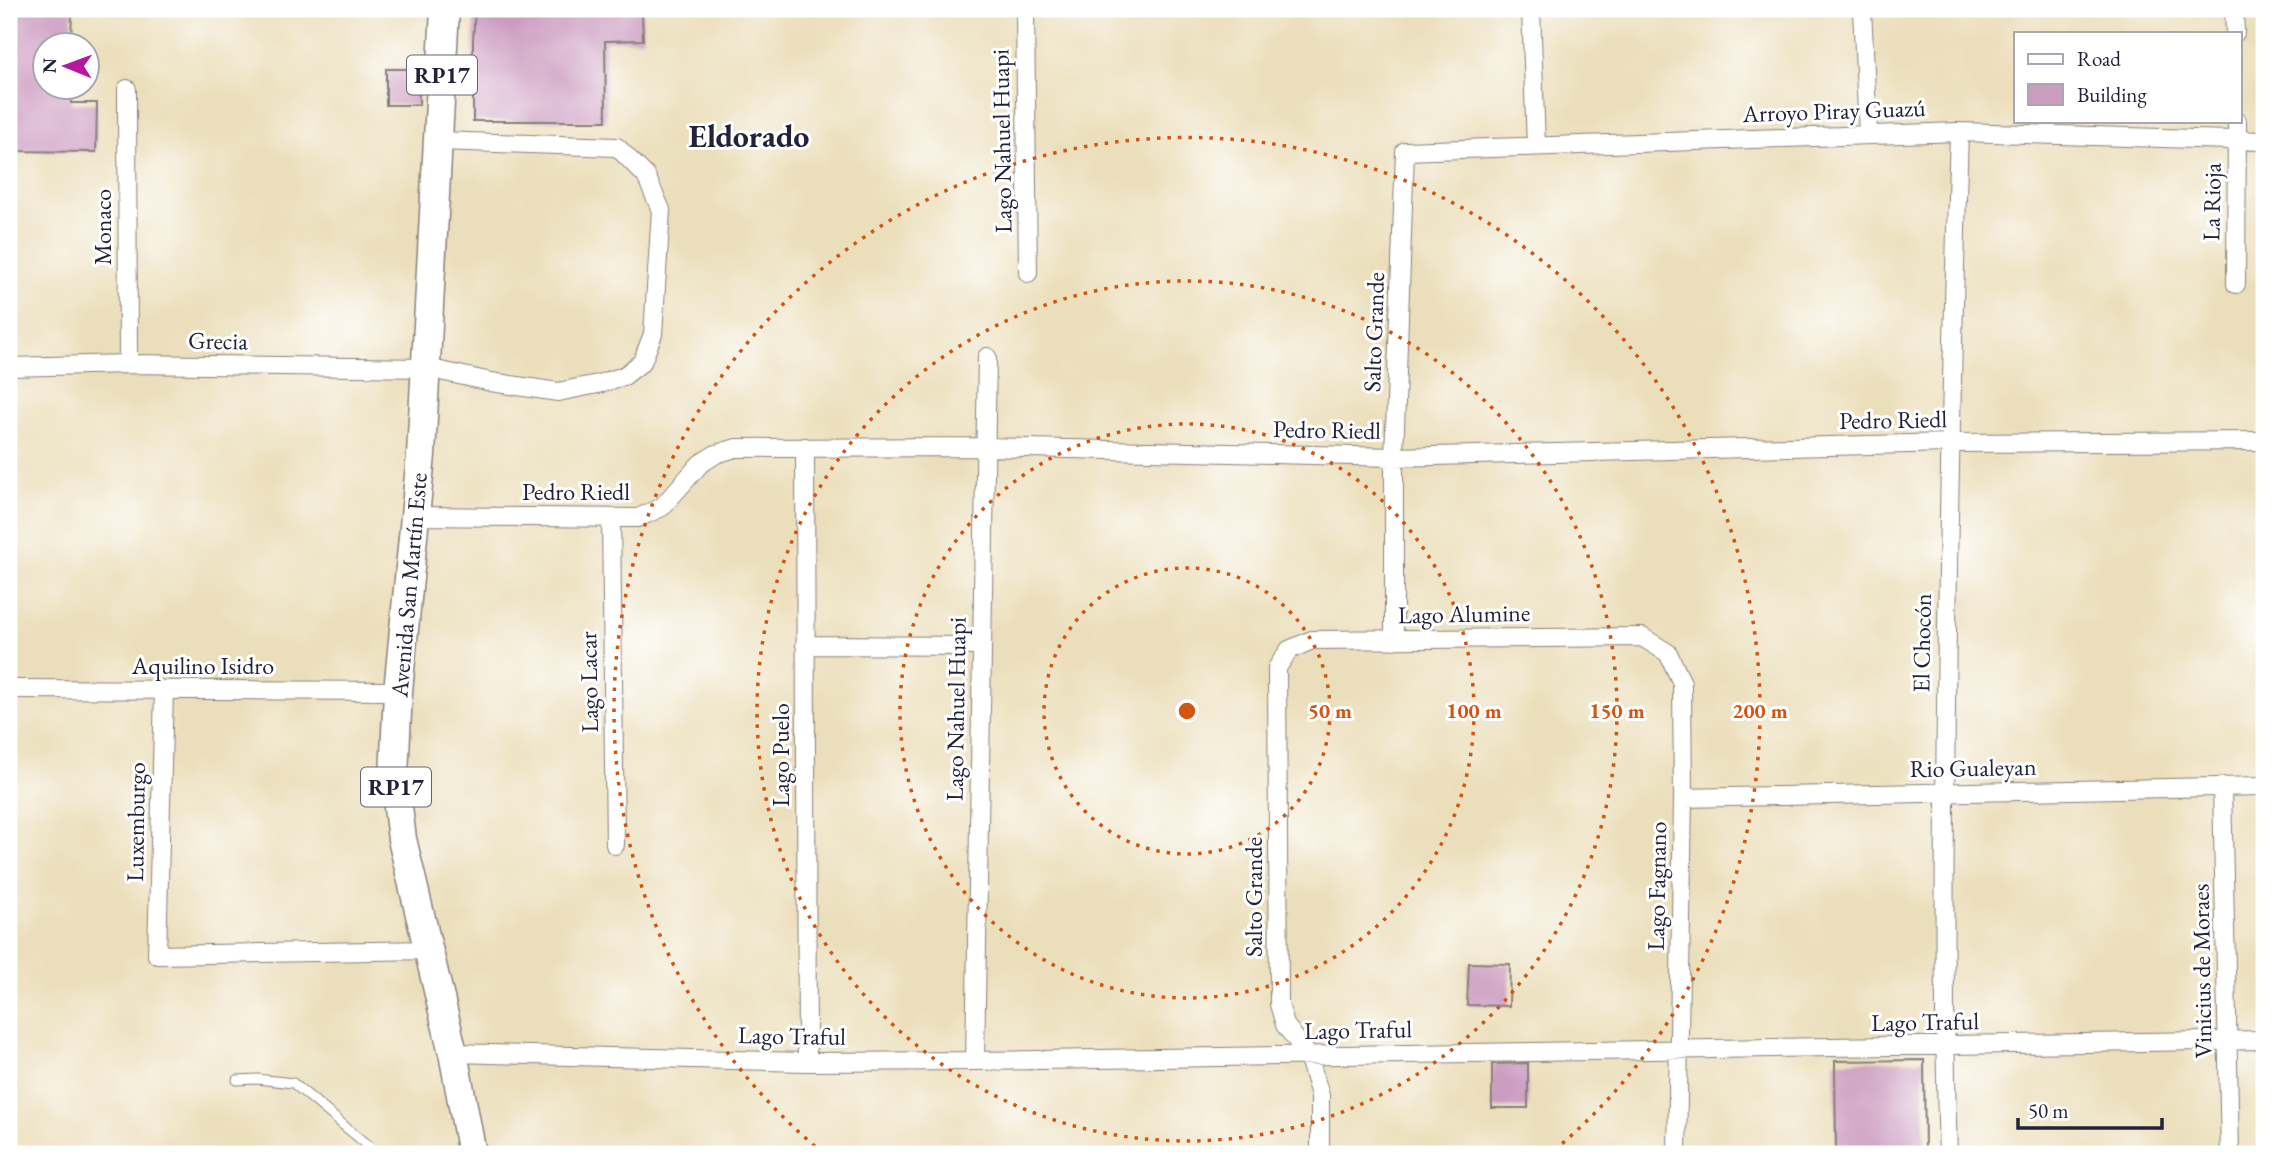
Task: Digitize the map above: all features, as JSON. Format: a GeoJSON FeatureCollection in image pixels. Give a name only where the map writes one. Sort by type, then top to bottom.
{"type":"FeatureCollection","features":[{"type":"Feature","properties":{"kind":"main road","name":"Avenida San Martín Este"},"geometry":{"type":"LineString","coordinates":[[445,9],[427,368],[398,691],[394,776],[400,826],[453,1054],[472,1154]]}},
{"type":"Feature","properties":{"kind":"street","name":"Lago Nahuel Huapi"},"geometry":{"type":"LineString","coordinates":[[1025,9],[1028,273]]}},
{"type":"Feature","properties":{"kind":"street"},"geometry":{"type":"LineString","coordinates":[[1531,9],[1536,146]]}},
{"type":"Feature","properties":{"kind":"street"},"geometry":{"type":"LineString","coordinates":[[1862,9],[1868,133]]}},
{"type":"Feature","properties":{"kind":"street"},"geometry":{"type":"LineString","coordinates":[[2234,9],[2235,32]]}},
{"type":"Feature","properties":{"kind":"street","name":"Monaco"},"geometry":{"type":"LineString","coordinates":[[127,89],[128,364]]}},
{"type":"Feature","properties":{"kind":"street","name":"La Rioja"},"geometry":{"type":"LineString","coordinates":[[2236,284],[2237,122]]}},
{"type":"Feature","properties":{"kind":"street","name":"Arroyo Piray Guazú"},"geometry":{"type":"LineString","coordinates":[[1405,151],[1868,133],[1959,132],[2264,141]]}},
{"type":"Feature","properties":{"kind":"street","name":"El Chocón"},"geometry":{"type":"LineString","coordinates":[[1948,1154],[1944,1046],[1945,794],[1949,443],[1959,132]]}},
{"type":"Feature","properties":{"kind":"street","name":"Grecia"},"geometry":{"type":"LineString","coordinates":[[9,367],[128,364],[427,368],[558,393],[624,376],[642,362],[653,334],[661,210],[646,176],[617,147],[439,141]]}},
{"type":"Feature","properties":{"kind":"street","name":"Salto Grande"},"geometry":{"type":"LineString","coordinates":[[1394,640],[1394,457],[1405,151]]}},
{"type":"Feature","properties":{"kind":"street","name":"Lago Nahuel Huapi"},"geometry":{"type":"LineString","coordinates":[[975,1061],[987,357]]}},
{"type":"Feature","properties":{"kind":"street","name":"Pedro Riedl"},"geometry":{"type":"LineString","coordinates":[[415,516],[638,518],[662,507],[700,464],[716,454],[736,448],[985,447],[1394,457],[1949,443],[2264,441]]}},
{"type":"Feature","properties":{"kind":"street","name":"Lago Puelo"},"geometry":{"type":"LineString","coordinates":[[805,447],[807,1062]]}},
{"type":"Feature","properties":{"kind":"street","name":"Lago Lacar"},"geometry":{"type":"LineString","coordinates":[[611,517],[615,845]]}},
{"type":"Feature","properties":{"kind":"street","name":"Lago Alumine"},"geometry":{"type":"LineString","coordinates":[[1289,650],[1312,640],[1642,637]]}},
{"type":"Feature","properties":{"kind":"street","name":"Lago Fagnano"},"geometry":{"type":"LineString","coordinates":[[1642,637],[1668,653],[1682,683],[1683,798],[1677,1154]]}},
{"type":"Feature","properties":{"kind":"street"},"geometry":{"type":"LineString","coordinates":[[805,645],[982,646]]}},
{"type":"Feature","properties":{"kind":"street","name":"Salto Grande"},"geometry":{"type":"LineString","coordinates":[[1289,650],[1277,668],[1279,1004],[1285,1025],[1308,1055]]}},
{"type":"Feature","properties":{"kind":"street","name":"Aquilino Isidro"},"geometry":{"type":"LineString","coordinates":[[9,689],[398,691]]}},
{"type":"Feature","properties":{"kind":"street","name":"Luxemburgo"},"geometry":{"type":"LineString","coordinates":[[164,690],[157,955],[429,950]]}},
{"type":"Feature","properties":{"kind":"street","name":"Vinicius de Moraes"},"geometry":{"type":"LineString","coordinates":[[2222,786],[2230,1154]]}},
{"type":"Feature","properties":{"kind":"street","name":"Rio Gualeyan"},"geometry":{"type":"LineString","coordinates":[[1683,798],[2264,786]]}},
{"type":"Feature","properties":{"kind":"street","name":"Lago Traful"},"geometry":{"type":"LineString","coordinates":[[453,1054],[807,1062],[975,1061],[2264,1040]]}},
{"type":"Feature","properties":{"kind":"street"},"geometry":{"type":"LineString","coordinates":[[1308,1055],[1320,1095],[1320,1154]]}},
{"type":"Feature","properties":{"kind":"lane"},"geometry":{"type":"LineString","coordinates":[[237,1080],[293,1083],[379,1154]]}},
{"type":"Feature","properties":{"kind":"building"},"geometry":{"type":"Polygon","coordinates":[[[9,9],[72,9],[71,32],[32,32],[32,102],[97,103],[96,152],[9,151],[9,9]]]}},
{"type":"Feature","properties":{"kind":"building"},"geometry":{"type":"Polygon","coordinates":[[[475,9],[642,9],[643,40],[605,41],[606,121],[473,121],[475,9]]]}},
{"type":"Feature","properties":{"kind":"building"},"geometry":{"type":"Polygon","coordinates":[[[386,69],[418,69],[419,105],[386,105],[386,69]]]}},
{"type":"Feature","properties":{"kind":"building"},"geometry":{"type":"Polygon","coordinates":[[[1469,963],[1510,964],[1509,1006],[1467,1005],[1469,963]]]}},
{"type":"Feature","properties":{"kind":"building"},"geometry":{"type":"Polygon","coordinates":[[[1924,1060],[1925,1154],[1836,1154],[1835,1061],[1924,1060]]]}},
{"type":"Feature","properties":{"kind":"building"},"geometry":{"type":"Polygon","coordinates":[[[1528,1063],[1528,1108],[1492,1108],[1492,1064],[1528,1063]]]}},
{"type":"Feature","properties":{"kind":"district","name":"Eldorado"},"geometry":{"type":"Point","coordinates":[749,136]}}]}
